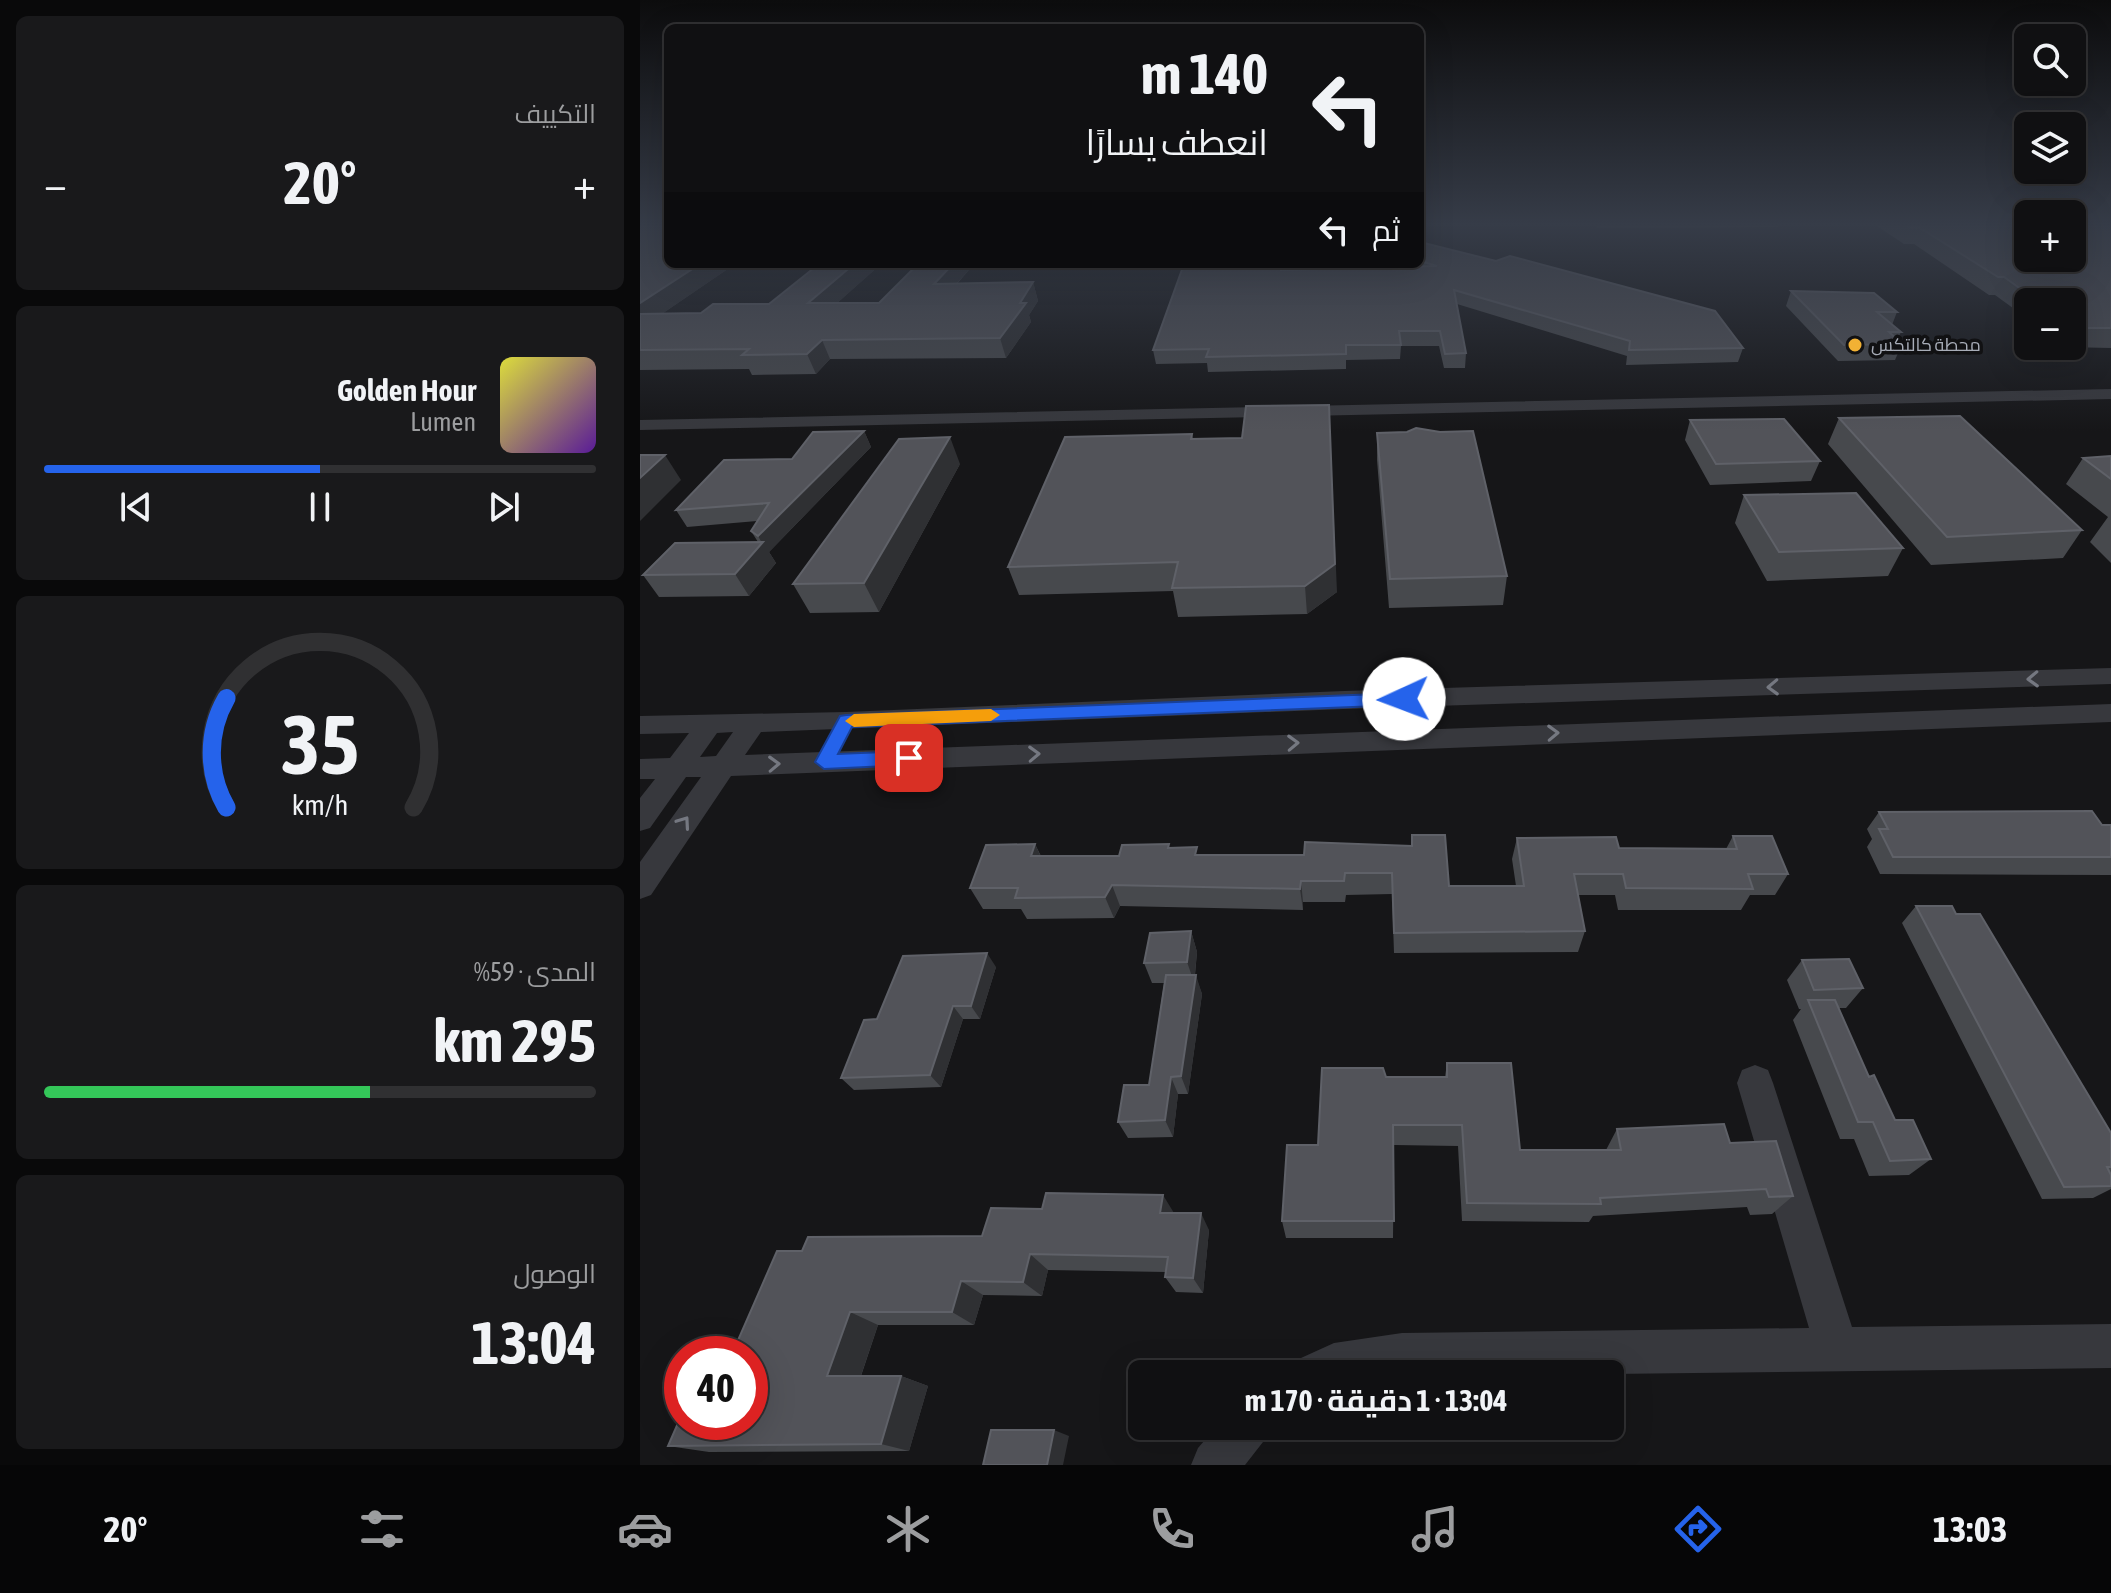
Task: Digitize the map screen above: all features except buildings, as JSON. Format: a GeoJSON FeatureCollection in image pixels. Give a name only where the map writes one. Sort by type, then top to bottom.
{"type":"FeatureCollection","features":[{"type":"Feature","properties":{"kind":"street"},"geometry":{"type":"LineString","coordinates":[[640,413],[2111,384]]}},
{"type":"Feature","properties":{"kind":"street"},"geometry":{"type":"LineString","coordinates":[[640,425],[2111,394]]}},
{"type":"Feature","properties":{"kind":"street"},"geometry":{"type":"LineString","coordinates":[[640,725],[846,721],[1344,700],[2111,676]]}},
{"type":"Feature","properties":{"kind":"street"},"geometry":{"type":"LineString","coordinates":[[640,769],[2111,713]]}},
{"type":"Feature","properties":{"kind":"street"},"geometry":{"type":"LineString","coordinates":[[824,762],[846,721]]}},
{"type":"Feature","properties":{"kind":"street"},"geometry":{"type":"LineString","coordinates":[[640,820],[711,722]]}},
{"type":"Feature","properties":{"kind":"street"},"geometry":{"type":"LineString","coordinates":[[640,886],[754,722]]}},
{"type":"Feature","properties":{"kind":"street"},"geometry":{"type":"LineString","coordinates":[[1755,1083],[1837,1349]]}},
{"type":"Feature","properties":{"kind":"street"},"geometry":{"type":"LineString","coordinates":[[1368,1360],[1402,1355],[2111,1346]]}},
{"type":"Feature","properties":{"kind":"street"},"geometry":{"type":"LineString","coordinates":[[1215,1465],[1236,1440]]}},
{"type":"Feature","properties":{"kind":"slow traffic"},"geometry":{"type":"LineString","coordinates":[[854,721],[991,715]]}},
{"type":"Feature","properties":{"kind":"place","name":"محطة كالتكس"},"geometry":{"type":"Point","coordinates":[1855,345]}},
{"type":"Feature","properties":{"kind":"route"},"geometry":{"type":"LineString","coordinates":[[909,758],[824,762],[846,721],[1404,699]]}}]}
